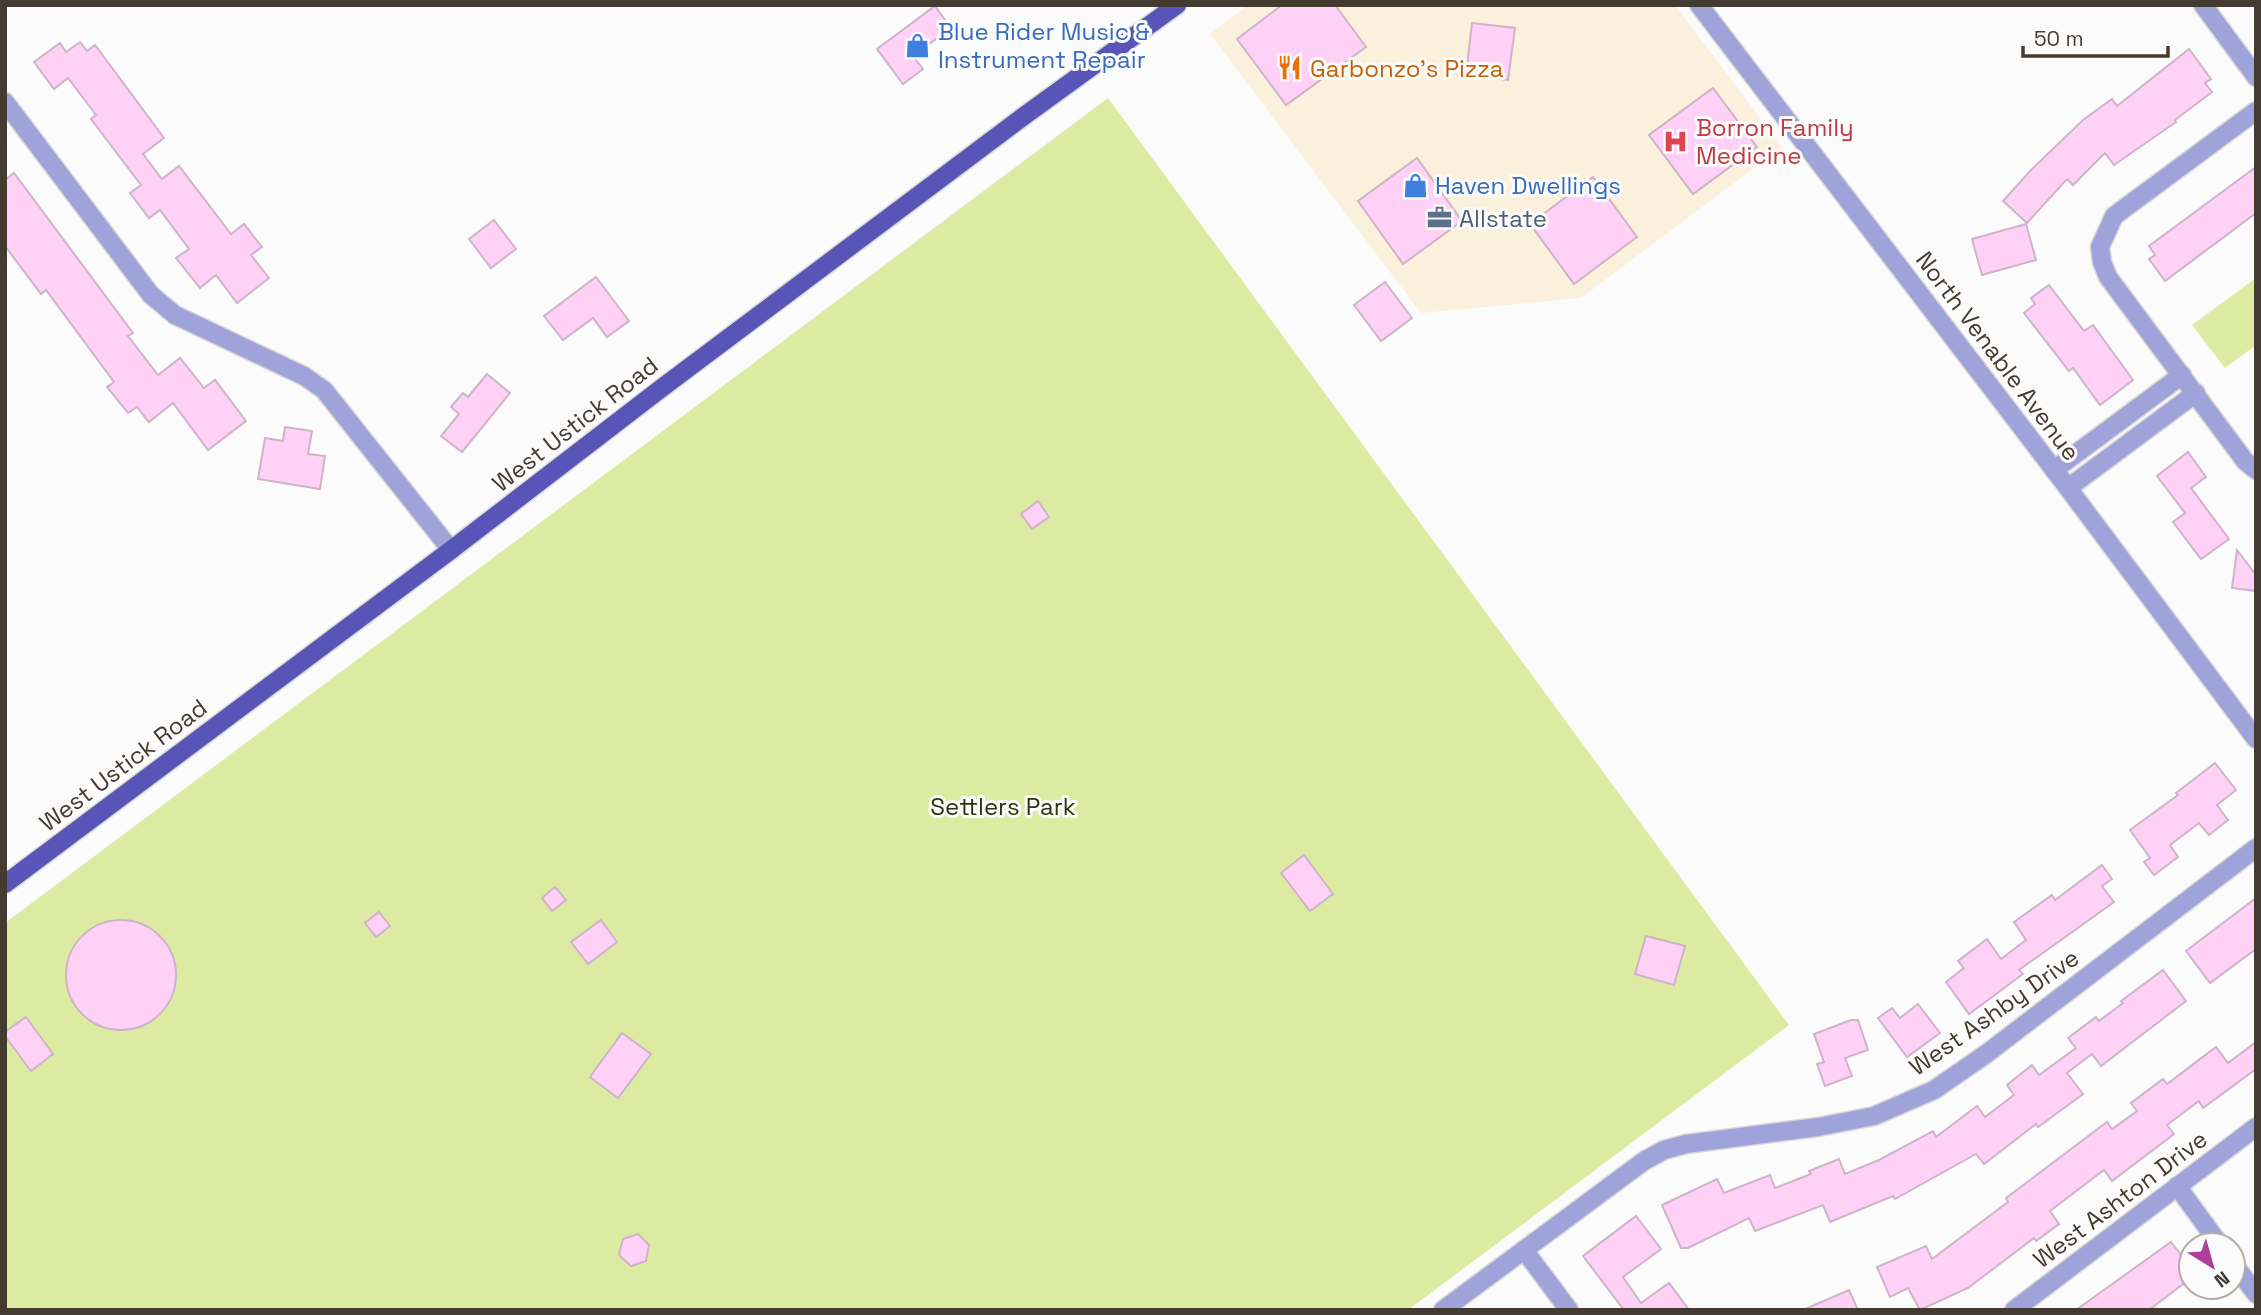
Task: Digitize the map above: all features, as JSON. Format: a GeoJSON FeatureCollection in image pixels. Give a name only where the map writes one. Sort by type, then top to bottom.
{"type":"FeatureCollection","features":[{"type":"Feature","properties":{"kind":"main road","name":"West Ustick Road"},"geometry":{"type":"LineString","coordinates":[[5,884],[1024,116],[1177,5]]}},
{"type":"Feature","properties":{"kind":"street","name":"North Venable Avenue"},"geometry":{"type":"LineString","coordinates":[[1699,5],[2256,739]]}},
{"type":"Feature","properties":{"kind":"street"},"geometry":{"type":"LineString","coordinates":[[2203,5],[2256,77]]}},
{"type":"Feature","properties":{"kind":"street"},"geometry":{"type":"LineString","coordinates":[[5,102],[151,295],[175,315],[304,376],[324,390],[451,550]]}},
{"type":"Feature","properties":{"kind":"street"},"geometry":{"type":"LineString","coordinates":[[2256,111],[2114,216],[2100,247],[2108,277],[2245,461],[2256,470]]}},
{"type":"Feature","properties":{"kind":"street"},"geometry":{"type":"LineString","coordinates":[[2054,470],[2182,375]]}},
{"type":"Feature","properties":{"kind":"street"},"geometry":{"type":"LineString","coordinates":[[2068,488],[2196,393]]}},
{"type":"Feature","properties":{"kind":"street","name":"West Ashby Drive"},"geometry":{"type":"LineString","coordinates":[[1444,1310],[1644,1161],[1664,1150],[1686,1144],[1818,1127],[1874,1116],[1934,1090],[1986,1054],[2256,848]]}},
{"type":"Feature","properties":{"kind":"street","name":"West Ashton Drive"},"geometry":{"type":"LineString","coordinates":[[2014,1310],[2256,1126]]}},
{"type":"Feature","properties":{"kind":"street"},"geometry":{"type":"LineString","coordinates":[[2177,1186],[2210,1231]]}},
{"type":"Feature","properties":{"kind":"street"},"geometry":{"type":"LineString","coordinates":[[1524,1250],[1569,1310]]}},
{"type":"Feature","properties":{"kind":"shaded area"},"geometry":{"type":"Polygon","coordinates":[[[1248,5],[1675,5],[1782,147],[1581,298],[1421,313],[1210,34],[1248,5]]]}},
{"type":"Feature","properties":{"kind":"green space","name":"Settlers Park"},"geometry":{"type":"Polygon","coordinates":[[[1108,98],[1789,1025],[1408,1310],[5,1310],[5,923],[1108,98]]]}},
{"type":"Feature","properties":{"kind":"green space"},"geometry":{"type":"Polygon","coordinates":[[[2256,278],[2256,345],[2225,368],[2192,325],[2256,278]]]}},
{"type":"Feature","properties":{"kind":"building"},"geometry":{"type":"Polygon","coordinates":[[[1282,5],[1335,5],[1366,47],[1286,105],[1237,39],[1282,5]]]}},
{"type":"Feature","properties":{"kind":"building"},"geometry":{"type":"Polygon","coordinates":[[[935,6],[951,28],[913,56],[923,69],[903,84],[877,49],[935,6]]]}},
{"type":"Feature","properties":{"kind":"building"},"geometry":{"type":"Polygon","coordinates":[[[1472,23],[1515,28],[1508,80],[1466,74],[1472,23]]]}},
{"type":"Feature","properties":{"kind":"building"},"geometry":{"type":"Polygon","coordinates":[[[80,42],[87,51],[95,45],[164,138],[143,154],[162,179],[179,166],[231,234],[244,224],[262,247],[251,255],[269,278],[237,303],[216,275],[200,288],[176,258],[189,249],[160,210],[149,218],[130,193],[141,185],[91,119],[96,115],[68,78],[54,89],[34,62],[60,43],[66,52],[80,42]]]}},
{"type":"Feature","properties":{"kind":"building"},"geometry":{"type":"Polygon","coordinates":[[[2189,49],[2211,79],[2205,83],[2212,92],[2175,120],[2176,122],[2114,165],[2105,153],[2073,185],[2067,179],[2027,223],[2003,201],[2083,120],[2112,99],[2117,106],[2189,49]]]}},
{"type":"Feature","properties":{"kind":"building"},"geometry":{"type":"Polygon","coordinates":[[[1713,88],[1757,147],[1693,194],[1649,135],[1713,88]]]}},
{"type":"Feature","properties":{"kind":"building"},"geometry":{"type":"Polygon","coordinates":[[[1417,158],[1462,221],[1403,264],[1358,201],[1417,158]]]}},
{"type":"Feature","properties":{"kind":"building"},"geometry":{"type":"Polygon","coordinates":[[[2256,167],[2256,213],[2165,281],[2149,259],[2155,255],[2149,246],[2256,167]]]}},
{"type":"Feature","properties":{"kind":"building"},"geometry":{"type":"Polygon","coordinates":[[[14,173],[133,333],[128,336],[158,375],[180,358],[204,388],[215,380],[246,421],[208,450],[173,403],[149,422],[137,407],[128,413],[107,387],[114,382],[46,290],[41,294],[5,246],[5,180],[14,173]]]}},
{"type":"Feature","properties":{"kind":"building"},"geometry":{"type":"Polygon","coordinates":[[[1593,177],[1637,237],[1574,284],[1530,224],[1593,177]]]}},
{"type":"Feature","properties":{"kind":"building"},"geometry":{"type":"Polygon","coordinates":[[[494,220],[516,249],[491,268],[469,239],[494,220]]]}},
{"type":"Feature","properties":{"kind":"building"},"geometry":{"type":"Polygon","coordinates":[[[2026,224],[2036,260],[1982,275],[1972,239],[2026,224]]]}},
{"type":"Feature","properties":{"kind":"building"},"geometry":{"type":"Polygon","coordinates":[[[596,277],[629,321],[607,337],[593,318],[563,340],[544,316],[596,277]]]}},
{"type":"Feature","properties":{"kind":"building"},"geometry":{"type":"Polygon","coordinates":[[[1385,282],[1412,318],[1381,341],[1354,305],[1385,282]]]}},
{"type":"Feature","properties":{"kind":"building"},"geometry":{"type":"Polygon","coordinates":[[[2049,285],[2084,331],[2093,325],[2133,380],[2100,405],[2073,368],[2069,371],[2024,313],[2035,304],[2031,298],[2049,285]]]}},
{"type":"Feature","properties":{"kind":"building"},"geometry":{"type":"Polygon","coordinates":[[[487,374],[510,393],[462,452],[441,436],[459,414],[451,407],[463,393],[468,397],[487,374]]]}},
{"type":"Feature","properties":{"kind":"building"},"geometry":{"type":"Polygon","coordinates":[[[285,427],[312,431],[308,454],[325,456],[320,489],[258,479],[265,438],[283,441],[285,427]]]}},
{"type":"Feature","properties":{"kind":"building"},"geometry":{"type":"Polygon","coordinates":[[[2188,452],[2206,477],[2191,488],[2229,539],[2201,559],[2173,522],[2185,513],[2157,476],[2188,452]]]}},
{"type":"Feature","properties":{"kind":"building"},"geometry":{"type":"Polygon","coordinates":[[[1038,501],[1049,517],[1032,529],[1021,514],[1038,501]]]}},
{"type":"Feature","properties":{"kind":"building"},"geometry":{"type":"Polygon","coordinates":[[[2237,550],[2256,575],[2256,591],[2232,588],[2237,550]]]}},
{"type":"Feature","properties":{"kind":"building"},"geometry":{"type":"Polygon","coordinates":[[[2215,763],[2236,790],[2217,805],[2228,820],[2209,835],[2199,823],[2170,845],[2178,857],[2154,875],[2144,862],[2150,858],[2130,830],[2178,795],[2176,793],[2215,763]]]}},
{"type":"Feature","properties":{"kind":"building"},"geometry":{"type":"Polygon","coordinates":[[[1304,855],[1333,894],[1310,911],[1281,873],[1304,855]]]}},
{"type":"Feature","properties":{"kind":"building"},"geometry":{"type":"Polygon","coordinates":[[[2102,865],[2112,879],[2102,886],[2114,902],[2019,970],[2023,974],[1969,1014],[1946,982],[1964,968],[1958,961],[1987,939],[2001,959],[2026,940],[2014,922],[2052,895],[2055,900],[2102,865]]]}},
{"type":"Feature","properties":{"kind":"building"},"geometry":{"type":"Polygon","coordinates":[[[555,887],[566,900],[552,911],[542,898],[555,887]]]}},
{"type":"Feature","properties":{"kind":"building"},"geometry":{"type":"Polygon","coordinates":[[[2256,898],[2256,949],[2210,983],[2186,951],[2256,898]]]}},
{"type":"Feature","properties":{"kind":"building"},"geometry":{"type":"Polygon","coordinates":[[[379,912],[390,926],[376,937],[365,923],[379,912]]]}},
{"type":"Feature","properties":{"kind":"building"},"geometry":{"type":"Polygon","coordinates":[[[121,920],[142,924],[160,936],[172,954],[176,975],[172,996],[160,1014],[142,1026],[121,1030],[100,1026],[82,1014],[70,996],[66,975],[70,954],[82,936],[100,924],[121,920]]]}},
{"type":"Feature","properties":{"kind":"building"},"geometry":{"type":"Polygon","coordinates":[[[601,920],[617,942],[588,964],[571,942],[601,920]]]}},
{"type":"Feature","properties":{"kind":"building"},"geometry":{"type":"Polygon","coordinates":[[[1646,936],[1685,946],[1674,985],[1635,974],[1646,936]]]}},
{"type":"Feature","properties":{"kind":"building"},"geometry":{"type":"Polygon","coordinates":[[[2163,970],[2186,1001],[2101,1066],[2092,1054],[2067,1073],[2083,1094],[2038,1127],[2036,1124],[1984,1164],[1976,1154],[1895,1199],[1893,1196],[1830,1222],[1823,1205],[1755,1231],[1749,1218],[1688,1248],[1681,1248],[1662,1205],[1717,1179],[1724,1193],[1770,1175],[1775,1188],[1811,1174],[1809,1171],[1839,1159],[1845,1174],[1879,1160],[1933,1131],[1936,1137],[1977,1106],[1985,1117],[2014,1095],[2007,1085],[2032,1065],[2039,1075],[2076,1048],[2068,1038],[2096,1017],[2099,1021],[2163,970]]]}},
{"type":"Feature","properties":{"kind":"building"},"geometry":{"type":"Polygon","coordinates":[[[1918,1004],[1940,1033],[1907,1057],[1878,1018],[1892,1008],[1900,1018],[1918,1004]]]}},
{"type":"Feature","properties":{"kind":"building"},"geometry":{"type":"Polygon","coordinates":[[[26,1017],[53,1054],[31,1071],[5,1036],[5,1032],[26,1017]]]}},
{"type":"Feature","properties":{"kind":"building"},"geometry":{"type":"Polygon","coordinates":[[[1851,1020],[1858,1020],[1868,1050],[1845,1058],[1852,1076],[1825,1086],[1817,1064],[1824,1062],[1814,1034],[1851,1020]]]}},
{"type":"Feature","properties":{"kind":"building"},"geometry":{"type":"Polygon","coordinates":[[[622,1033],[651,1054],[618,1098],[590,1077],[622,1033]]]}},
{"type":"Feature","properties":{"kind":"building"},"geometry":{"type":"Polygon","coordinates":[[[2256,1042],[2256,1069],[2203,1108],[2199,1101],[2167,1125],[2174,1134],[2112,1181],[2104,1170],[2050,1211],[2059,1224],[2036,1241],[2034,1238],[1968,1288],[1920,1310],[1908,1288],[1890,1297],[1877,1267],[1926,1246],[1932,1259],[2008,1202],[2006,1198],[2107,1122],[2112,1129],[2137,1111],[2131,1103],[2163,1079],[2167,1084],[2216,1047],[2228,1063],[2256,1042]]]}},
{"type":"Feature","properties":{"kind":"building"},"geometry":{"type":"Polygon","coordinates":[[[1636,1216],[1661,1249],[1623,1277],[1641,1303],[1669,1283],[1689,1310],[1624,1310],[1583,1256],[1636,1216]]]}},
{"type":"Feature","properties":{"kind":"building"},"geometry":{"type":"Polygon","coordinates":[[[638,1234],[649,1245],[646,1261],[631,1266],[619,1255],[623,1239],[638,1234]]]}},
{"type":"Feature","properties":{"kind":"building"},"geometry":{"type":"Polygon","coordinates":[[[2171,1242],[2177,1250],[2177,1289],[2149,1310],[2076,1310],[2171,1242]]]}},
{"type":"Feature","properties":{"kind":"building"},"geometry":{"type":"Polygon","coordinates":[[[1849,1290],[1858,1310],[1803,1310],[1849,1290]]]}},
{"type":"Feature","properties":{"kind":"place","name":"Blue Rider Music & Instrument Repair"},"geometry":{"type":"Point","coordinates":[918,45]}},
{"type":"Feature","properties":{"kind":"place","name":"Garbonzo's Pizza"},"geometry":{"type":"Point","coordinates":[1290,68]}},
{"type":"Feature","properties":{"kind":"place","name":"Borron Family Medicine"},"geometry":{"type":"Point","coordinates":[1676,141]}},
{"type":"Feature","properties":{"kind":"place","name":"Haven Dwellings"},"geometry":{"type":"Point","coordinates":[1415,185]}},
{"type":"Feature","properties":{"kind":"place","name":"Allstate"},"geometry":{"type":"Point","coordinates":[1439,218]}}]}
